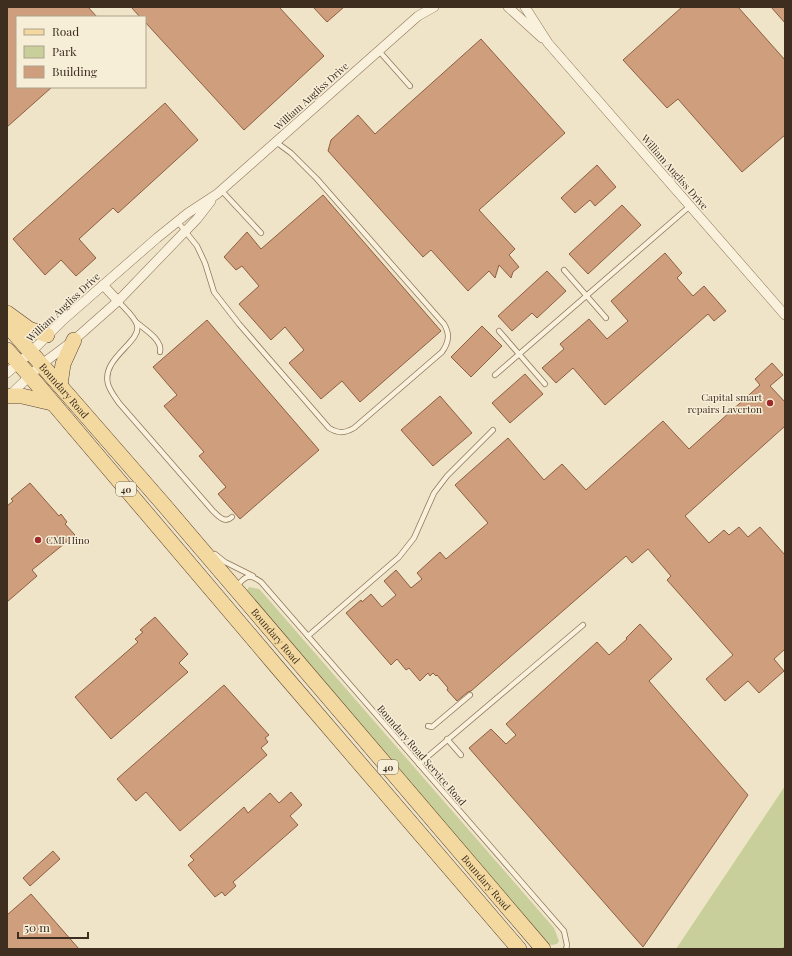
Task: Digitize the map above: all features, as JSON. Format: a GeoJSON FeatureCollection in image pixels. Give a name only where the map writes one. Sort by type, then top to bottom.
{"type":"FeatureCollection","features":[{"type":"Feature","properties":{"kind":"main road"},"geometry":{"type":"LineString","coordinates":[[7,313],[29,329],[47,335]]}},
{"type":"Feature","properties":{"kind":"main road","name":"Boundary Road"},"geometry":{"type":"LineString","coordinates":[[7,325],[164,504],[543,949]]}},
{"type":"Feature","properties":{"kind":"main road"},"geometry":{"type":"LineString","coordinates":[[60,385],[63,364],[74,340]]}},
{"type":"Feature","properties":{"kind":"main road","name":"Boundary Road"},"geometry":{"type":"LineString","coordinates":[[7,350],[519,949]]}},
{"type":"Feature","properties":{"kind":"main road"},"geometry":{"type":"LineString","coordinates":[[8,396],[22,396],[52,403]]}},
{"type":"Feature","properties":{"kind":"main road"},"geometry":{"type":"LineString","coordinates":[[223,603],[235,588]]}},
{"type":"Feature","properties":{"kind":"street","name":"William Angliss Drive"},"geometry":{"type":"LineString","coordinates":[[418,16],[424,7]]}},
{"type":"Feature","properties":{"kind":"street","name":"William Angliss Drive"},"geometry":{"type":"LineString","coordinates":[[7,373],[103,285],[178,221],[219,192],[418,16],[434,7]]}},
{"type":"Feature","properties":{"kind":"street","name":"William Angliss Drive"},"geometry":{"type":"LineString","coordinates":[[508,7],[548,43],[785,315]]}},
{"type":"Feature","properties":{"kind":"street","name":"William Angliss Drive"},"geometry":{"type":"LineString","coordinates":[[526,7],[548,43]]}},
{"type":"Feature","properties":{"kind":"street","name":"William Angliss Drive"},"geometry":{"type":"LineString","coordinates":[[8,396],[42,364],[74,340],[118,301],[185,231],[219,192]]}},
{"type":"Feature","properties":{"kind":"street"},"geometry":{"type":"LineString","coordinates":[[103,285],[118,301]]}},
{"type":"Feature","properties":{"kind":"lane"},"geometry":{"type":"LineString","coordinates":[[379,51],[410,86]]}},
{"type":"Feature","properties":{"kind":"lane"},"geometry":{"type":"LineString","coordinates":[[178,221],[197,246],[205,263],[214,292],[239,324],[329,428],[335,432],[347,432],[354,428],[442,352],[448,341],[447,329],[317,179],[276,142]]}},
{"type":"Feature","properties":{"kind":"lane"},"geometry":{"type":"LineString","coordinates":[[219,192],[261,233]]}},
{"type":"Feature","properties":{"kind":"lane"},"geometry":{"type":"LineString","coordinates":[[495,375],[690,206]]}},
{"type":"Feature","properties":{"kind":"lane"},"geometry":{"type":"LineString","coordinates":[[564,270],[606,318]]}},
{"type":"Feature","properties":{"kind":"lane"},"geometry":{"type":"LineString","coordinates":[[118,301],[135,321],[158,341],[161,346],[160,352]]}},
{"type":"Feature","properties":{"kind":"lane"},"geometry":{"type":"LineString","coordinates":[[135,321],[138,326],[137,333],[112,362],[108,372],[108,382],[111,391],[118,403],[213,511],[220,518],[226,520],[230,520],[232,517]]}},
{"type":"Feature","properties":{"kind":"lane"},"geometry":{"type":"LineString","coordinates":[[499,332],[545,384]]}},
{"type":"Feature","properties":{"kind":"lane"},"geometry":{"type":"LineString","coordinates":[[308,636],[399,557],[414,538],[434,493],[446,476],[494,430]]}},
{"type":"Feature","properties":{"kind":"lane"},"geometry":{"type":"LineString","coordinates":[[164,504],[189,525]]}},
{"type":"Feature","properties":{"kind":"lane","name":"Boundary Road Service Road"},"geometry":{"type":"LineString","coordinates":[[212,551],[225,562],[261,582],[564,931],[567,945],[566,949]]}},
{"type":"Feature","properties":{"kind":"lane"},"geometry":{"type":"LineString","coordinates":[[235,588],[248,576],[254,577]]}},
{"type":"Feature","properties":{"kind":"lane"},"geometry":{"type":"LineString","coordinates":[[419,764],[446,739],[583,625]]}},
{"type":"Feature","properties":{"kind":"lane"},"geometry":{"type":"LineString","coordinates":[[428,726],[432,727],[470,695]]}},
{"type":"Feature","properties":{"kind":"lane"},"geometry":{"type":"LineString","coordinates":[[446,739],[461,755]]}},
{"type":"Feature","properties":{"kind":"green space"},"geometry":{"type":"Polygon","coordinates":[[[249,587],[259,589],[262,592],[554,928],[559,941],[557,944],[548,944],[246,592],[249,587]]]}},
{"type":"Feature","properties":{"kind":"green space"},"geometry":{"type":"Polygon","coordinates":[[[785,786],[785,949],[676,949],[773,804],[785,786]]]}},
{"type":"Feature","properties":{"kind":"building"},"geometry":{"type":"Polygon","coordinates":[[[7,7],[88,7],[96,16],[16,16],[16,88],[51,88],[7,127],[7,7]]]}},
{"type":"Feature","properties":{"kind":"building"},"geometry":{"type":"Polygon","coordinates":[[[131,7],[279,7],[324,56],[244,130],[146,23],[146,16],[139,16],[131,7]]]}},
{"type":"Feature","properties":{"kind":"building"},"geometry":{"type":"Polygon","coordinates":[[[313,7],[344,7],[327,22],[313,7]]]}},
{"type":"Feature","properties":{"kind":"building"},"geometry":{"type":"Polygon","coordinates":[[[682,7],[738,7],[785,60],[785,135],[742,172],[678,99],[667,108],[623,60],[682,7]]]}},
{"type":"Feature","properties":{"kind":"building"},"geometry":{"type":"Polygon","coordinates":[[[771,7],[785,7],[785,23],[771,7]]]}},
{"type":"Feature","properties":{"kind":"building"},"geometry":{"type":"Polygon","coordinates":[[[481,39],[565,133],[479,210],[515,249],[509,255],[519,267],[513,272],[511,278],[499,265],[495,278],[489,271],[468,291],[431,250],[423,257],[328,151],[331,140],[358,115],[375,134],[481,39]]]}},
{"type":"Feature","properties":{"kind":"building"},"geometry":{"type":"Polygon","coordinates":[[[165,103],[198,140],[118,213],[113,208],[79,239],[96,258],[76,276],[61,260],[45,275],[13,239],[165,103]]]}},
{"type":"Feature","properties":{"kind":"building"},"geometry":{"type":"Polygon","coordinates":[[[597,165],[616,187],[595,206],[590,200],[575,213],[561,198],[597,165]]]}},
{"type":"Feature","properties":{"kind":"building"},"geometry":{"type":"Polygon","coordinates":[[[323,195],[441,331],[360,402],[342,381],[321,399],[289,363],[304,350],[285,327],[271,340],[239,304],[259,286],[242,266],[236,270],[224,257],[247,232],[261,249],[323,195]]]}},
{"type":"Feature","properties":{"kind":"building"},"geometry":{"type":"Polygon","coordinates":[[[622,205],[641,225],[588,274],[569,254],[622,205]]]}},
{"type":"Feature","properties":{"kind":"building"},"geometry":{"type":"Polygon","coordinates":[[[665,253],[682,273],[677,278],[693,296],[704,286],[726,311],[714,321],[708,314],[605,405],[573,368],[556,383],[542,368],[564,349],[560,344],[589,319],[607,339],[628,321],[611,301],[665,253]]]}},
{"type":"Feature","properties":{"kind":"building"},"geometry":{"type":"Polygon","coordinates":[[[547,271],[566,291],[537,318],[532,313],[512,331],[498,316],[547,271]]]}},
{"type":"Feature","properties":{"kind":"building"},"geometry":{"type":"Polygon","coordinates":[[[207,320],[319,450],[240,519],[218,494],[226,487],[199,456],[204,452],[164,406],[177,395],[153,367],[207,320]]]}},
{"type":"Feature","properties":{"kind":"building"},"geometry":{"type":"Polygon","coordinates":[[[482,326],[502,346],[471,377],[451,357],[482,326]]]}},
{"type":"Feature","properties":{"kind":"building"},"geometry":{"type":"Polygon","coordinates":[[[772,363],[783,375],[770,386],[785,402],[785,426],[685,516],[709,543],[724,530],[729,535],[739,527],[748,537],[760,527],[785,555],[785,649],[774,659],[784,671],[759,693],[748,681],[725,701],[706,679],[733,655],[667,580],[671,576],[648,549],[632,563],[626,556],[471,691],[457,701],[447,690],[448,688],[437,675],[436,676],[433,673],[430,676],[428,673],[420,681],[409,668],[406,670],[397,659],[391,665],[346,613],[361,600],[362,602],[371,594],[382,607],[396,595],[384,581],[396,570],[411,588],[422,579],[417,573],[440,552],[446,559],[488,523],[455,485],[508,438],[544,480],[562,464],[586,490],[663,421],[689,449],[760,385],[755,379],[772,363]]]}},
{"type":"Feature","properties":{"kind":"building"},"geometry":{"type":"Polygon","coordinates":[[[525,374],[543,394],[510,423],[492,403],[525,374]]]}},
{"type":"Feature","properties":{"kind":"building"},"geometry":{"type":"Polygon","coordinates":[[[440,396],[472,433],[433,466],[401,430],[440,396]]]}},
{"type":"Feature","properties":{"kind":"building","name":"CMI Hino"},"geometry":{"type":"Polygon","coordinates":[[[30,483],[59,516],[61,514],[67,522],[65,524],[75,535],[32,570],[37,576],[7,602],[7,506],[13,501],[11,499],[30,483]]]}},
{"type":"Feature","properties":{"kind":"building"},"geometry":{"type":"Polygon","coordinates":[[[155,617],[188,654],[179,663],[188,672],[111,739],[75,697],[138,642],[135,639],[143,632],[140,630],[155,617]]]}},
{"type":"Feature","properties":{"kind":"building"},"geometry":{"type":"Polygon","coordinates":[[[640,624],[672,659],[649,681],[748,795],[643,947],[469,748],[491,729],[506,744],[516,735],[506,724],[597,642],[609,655],[627,639],[626,638],[640,624]]]}},
{"type":"Feature","properties":{"kind":"building"},"geometry":{"type":"Polygon","coordinates":[[[224,685],[269,735],[265,738],[268,742],[261,748],[267,755],[180,831],[146,792],[136,801],[117,779],[224,685]]]}},
{"type":"Feature","properties":{"kind":"building"},"geometry":{"type":"Polygon","coordinates":[[[291,792],[302,805],[290,816],[298,825],[233,882],[236,886],[225,896],[222,892],[215,897],[188,865],[194,860],[190,856],[244,807],[248,813],[270,793],[279,803],[291,792]]]}},
{"type":"Feature","properties":{"kind":"building"},"geometry":{"type":"Polygon","coordinates":[[[53,851],[60,859],[30,886],[23,878],[53,851]]]}},
{"type":"Feature","properties":{"kind":"building"},"geometry":{"type":"Polygon","coordinates":[[[31,894],[79,949],[7,949],[7,915],[31,894]]]}},
{"type":"Feature","properties":{"kind":"place","name":"Capital smart repairs Laverton"},"geometry":{"type":"Point","coordinates":[770,403]}},
{"type":"Feature","properties":{"kind":"place","name":"CMI Hino"},"geometry":{"type":"Point","coordinates":[38,540]}}]}
